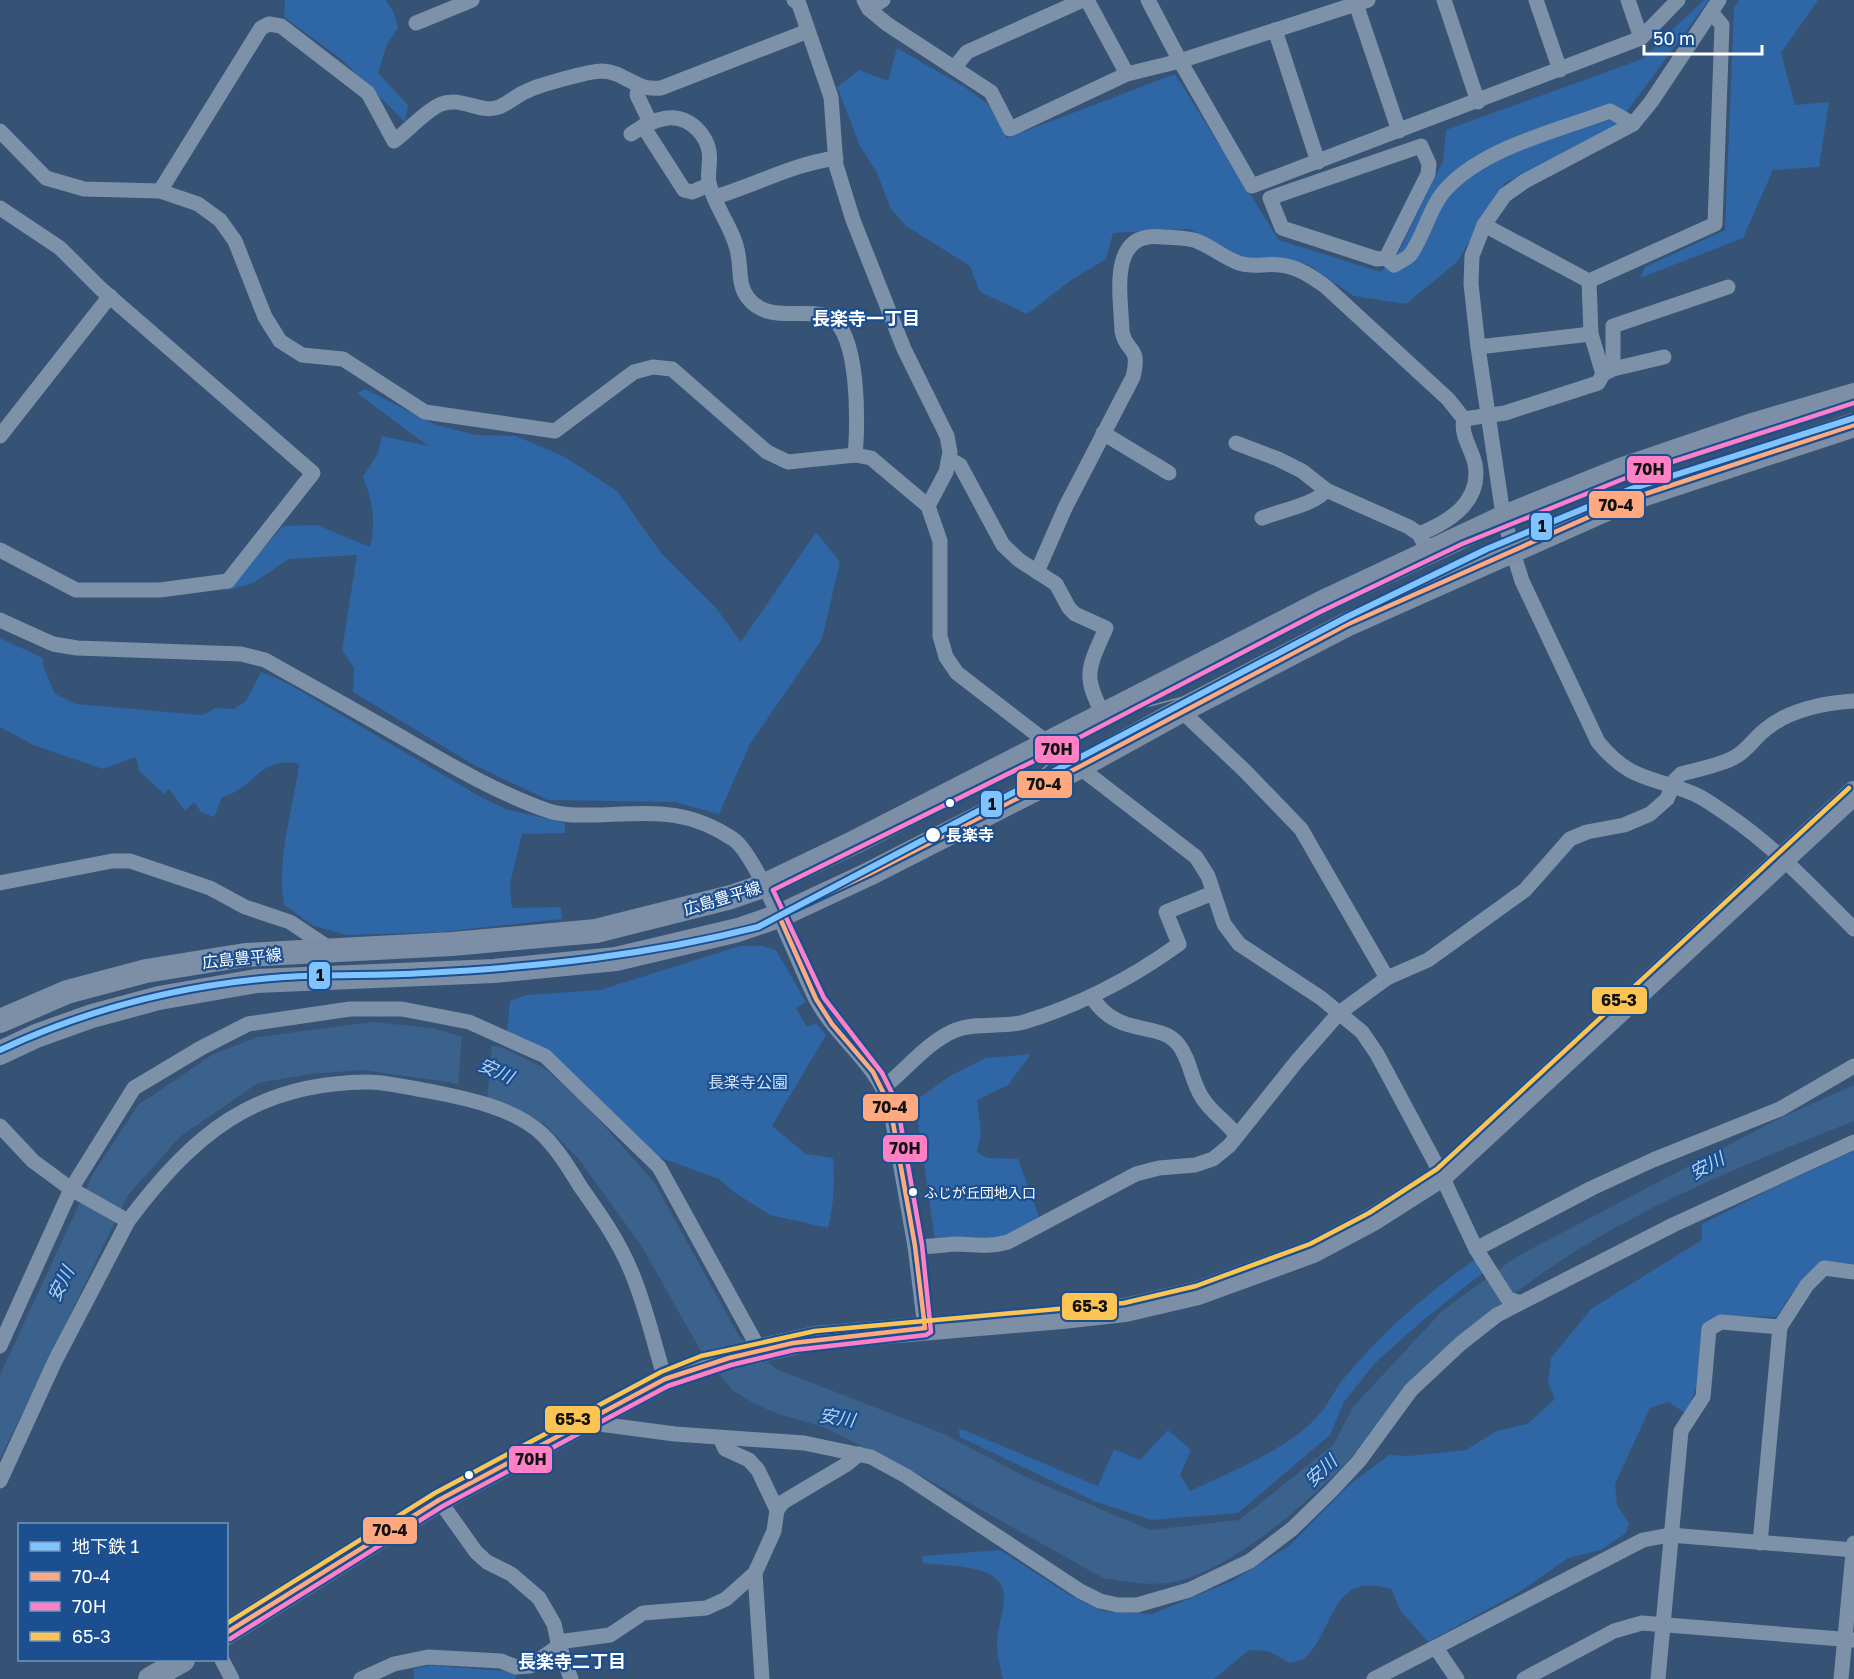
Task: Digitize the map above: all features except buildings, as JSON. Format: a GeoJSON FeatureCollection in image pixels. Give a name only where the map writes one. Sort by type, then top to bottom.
{"type":"FeatureCollection","features":[{"type":"Feature","properties":{"kind":"main road","name":"広島豊平線"},"geometry":{"type":"LineString","coordinates":[[0,1022],[67,992],[146,971],[245,955],[452,944],[596,931],[688,909],[763,886],[1049,745],[1327,600],[1424,543],[1504,517],[1631,466],[1749,426],[1854,395]]}},
{"type":"Feature","properties":{"kind":"main road","name":"広島豊平線"},"geometry":{"type":"LineString","coordinates":[[0,1053],[36,1036],[93,1016],[159,998],[256,981],[494,971],[616,959],[738,930],[778,916],[869,874],[1079,767],[1184,709],[1346,625],[1512,549],[1627,500],[1854,425]]}},
{"type":"Feature","properties":{"kind":"main road"},"geometry":{"type":"LineString","coordinates":[[228,1632],[439,1500],[665,1379],[704,1363],[816,1338],[1125,1310],[1198,1293],[1313,1251],[1373,1219],[1442,1175],[1854,792]]}},
{"type":"Feature","properties":{"kind":"main road"},"geometry":{"type":"LineString","coordinates":[[150,1679],[180,1661]]}},
{"type":"Feature","properties":{"kind":"street"},"geometry":{"type":"LineString","coordinates":[[416,23],[472,0]]}},
{"type":"Feature","properties":{"kind":"street"},"geometry":{"type":"LineString","coordinates":[[866,4],[883,0]]}},
{"type":"Feature","properties":{"kind":"street"},"geometry":{"type":"LineString","coordinates":[[954,68],[968,52],[1085,0],[1127,74]]}},
{"type":"Feature","properties":{"kind":"street"},"geometry":{"type":"LineString","coordinates":[[1148,0],[1180,62],[1252,186],[1478,102],[1641,38],[1678,0]]}},
{"type":"Feature","properties":{"kind":"street"},"geometry":{"type":"LineString","coordinates":[[1444,0],[1478,102]]}},
{"type":"Feature","properties":{"kind":"street"},"geometry":{"type":"LineString","coordinates":[[1536,0],[1560,70]]}},
{"type":"Feature","properties":{"kind":"street"},"geometry":{"type":"LineString","coordinates":[[1628,0],[1641,38]]}},
{"type":"Feature","properties":{"kind":"street"},"geometry":{"type":"LineString","coordinates":[[798,1],[831,97],[836,158],[853,220],[904,349],[947,436],[949,459],[946,472],[928,506]]}},
{"type":"Feature","properties":{"kind":"street"},"geometry":{"type":"LineString","coordinates":[[866,4],[991,92],[1010,129],[1127,74],[1180,62],[1362,2],[1399,131]]}},
{"type":"Feature","properties":{"kind":"street"},"geometry":{"type":"LineString","coordinates":[[1715,6],[1651,102],[1633,124],[1526,181],[1505,195],[1484,225],[1472,256],[1471,284],[1488,414],[1504,517],[1522,581],[1598,742],[1614,762],[1633,775],[1695,794],[1729,816],[1784,859],[1854,929]]}},
{"type":"Feature","properties":{"kind":"street"},"geometry":{"type":"LineString","coordinates":[[1589,281],[1715,224],[1722,24],[1715,6]]}},
{"type":"Feature","properties":{"kind":"street"},"geometry":{"type":"LineString","coordinates":[[160,191],[261,28],[269,24],[281,26],[368,93],[394,141],[439,105],[451,101],[465,102],[481,109],[498,107],[528,90],[599,71],[614,72],[645,90],[661,88],[808,31]]}},
{"type":"Feature","properties":{"kind":"street"},"geometry":{"type":"LineString","coordinates":[[1275,30],[1318,162]]}},
{"type":"Feature","properties":{"kind":"street"},"geometry":{"type":"LineString","coordinates":[[639,86],[637,95],[641,127],[684,189],[692,192],[737,191],[771,175],[836,158]]}},
{"type":"Feature","properties":{"kind":"street"},"geometry":{"type":"LineString","coordinates":[[1386,258],[1428,174],[1429,164],[1421,147],[1270,198],[1282,228],[1377,259],[1386,258],[1394,265],[1409,256],[1427,219],[1447,187],[1471,168],[1498,153],[1610,111],[1633,124]]}},
{"type":"Feature","properties":{"kind":"street"},"geometry":{"type":"LineString","coordinates":[[641,127],[665,117],[676,117],[693,125],[704,137],[709,151],[712,191],[734,239],[741,286],[748,299],[761,308],[780,314],[820,315],[831,318],[839,325],[848,344],[856,390],[855,455]]}},
{"type":"Feature","properties":{"kind":"street"},"geometry":{"type":"LineString","coordinates":[[0,131],[46,178],[84,189],[160,191],[198,204],[220,220],[235,241],[265,316],[280,340],[302,355],[344,359],[425,412],[555,431],[634,372],[653,367],[672,369],[767,452],[788,462],[855,455],[871,458],[886,468],[928,506],[940,541],[940,636],[946,657],[957,674],[1196,857],[1208,876],[1224,924],[1239,944],[1339,1013],[1362,1032],[1377,1054],[1442,1175],[1478,1252],[1513,1301]]}},
{"type":"Feature","properties":{"kind":"street"},"geometry":{"type":"LineString","coordinates":[[0,208],[60,248],[110,296],[313,473],[228,581],[217,584],[160,590],[76,590],[0,550]]}},
{"type":"Feature","properties":{"kind":"street"},"geometry":{"type":"LineString","coordinates":[[1484,225],[1589,281]]}},
{"type":"Feature","properties":{"kind":"street"},"geometry":{"type":"LineString","coordinates":[[1037,572],[1065,508],[1133,377],[1138,360],[1133,348],[1123,338],[1121,261],[1126,248],[1133,242],[1157,236],[1196,240],[1239,263],[1254,266],[1279,264],[1304,271],[1325,286],[1448,399],[1464,419],[1466,441],[1475,464],[1475,488],[1461,511],[1424,543],[1361,504],[1326,490],[1302,471],[1236,443]]}},
{"type":"Feature","properties":{"kind":"street"},"geometry":{"type":"LineString","coordinates":[[1589,281],[1591,334],[1608,371]]}},
{"type":"Feature","properties":{"kind":"street"},"geometry":{"type":"LineString","coordinates":[[1464,419],[1505,413],[1598,383],[1608,371],[1613,326],[1728,287]]}},
{"type":"Feature","properties":{"kind":"street"},"geometry":{"type":"LineString","coordinates":[[0,436],[110,296]]}},
{"type":"Feature","properties":{"kind":"street"},"geometry":{"type":"LineString","coordinates":[[1478,347],[1591,334]]}},
{"type":"Feature","properties":{"kind":"street"},"geometry":{"type":"LineString","coordinates":[[1608,371],[1664,357]]}},
{"type":"Feature","properties":{"kind":"street"},"geometry":{"type":"LineString","coordinates":[[1103,433],[1169,473]]}},
{"type":"Feature","properties":{"kind":"street"},"geometry":{"type":"LineString","coordinates":[[949,459],[960,465],[1003,545],[1019,560],[1056,584],[1069,608],[1075,614],[1106,628],[1089,668],[1090,689],[1104,716]]}},
{"type":"Feature","properties":{"kind":"street"},"geometry":{"type":"LineString","coordinates":[[1262,518],[1313,501],[1322,497],[1326,490]]}},
{"type":"Feature","properties":{"kind":"street"},"geometry":{"type":"LineString","coordinates":[[0,620],[53,644],[77,648],[241,654],[265,660],[444,763],[550,812],[585,815],[653,813],[686,815],[714,827],[737,841],[763,886],[817,1000],[832,1024],[866,1062],[884,1087],[890,1106],[915,1246],[926,1328]]}},
{"type":"Feature","properties":{"kind":"street"},"geometry":{"type":"LineString","coordinates":[[915,1246],[990,1247],[1008,1242],[1136,1174],[1159,1168],[1195,1165],[1214,1159],[1237,1136],[1296,1061],[1339,1013],[1387,978],[1428,960],[1525,890],[1570,839],[1587,832],[1624,825],[1650,814],[1667,799],[1672,786],[1681,774],[1733,758],[1752,745],[1766,729],[1794,713],[1833,703],[1854,701]]}},
{"type":"Feature","properties":{"kind":"street"},"geometry":{"type":"LineString","coordinates":[[1184,709],[1188,718],[1245,770],[1301,829],[1387,978]]}},
{"type":"Feature","properties":{"kind":"street"},"geometry":{"type":"LineString","coordinates":[[0,884],[112,861],[130,861],[210,888],[245,907],[290,922],[334,951]]}},
{"type":"Feature","properties":{"kind":"street"},"geometry":{"type":"LineString","coordinates":[[884,1087],[928,1047],[956,1030],[1004,1026],[1025,1021],[1092,997],[1155,961],[1179,944],[1166,912],[1213,893]]}},
{"type":"Feature","properties":{"kind":"street"},"geometry":{"type":"LineString","coordinates":[[1092,997],[1100,1010],[1116,1021],[1165,1035],[1178,1044],[1204,1101],[1227,1122],[1237,1136]]}},
{"type":"Feature","properties":{"kind":"street"},"geometry":{"type":"LineString","coordinates":[[0,1346],[71,1189],[134,1088],[201,1048],[248,1024],[350,1009],[402,1009],[469,1022],[545,1056],[659,1167],[759,1349]]}},
{"type":"Feature","properties":{"kind":"street"},"geometry":{"type":"LineString","coordinates":[[1478,1252],[1592,1188],[1653,1160],[1780,1109],[1854,1066]]}},
{"type":"Feature","properties":{"kind":"street"},"geometry":{"type":"LineString","coordinates":[[0,1481],[124,1219],[184,1153],[235,1115],[267,1098],[301,1088],[368,1082],[448,1095],[486,1105],[521,1120],[541,1134],[558,1152],[609,1229],[631,1271],[665,1379]]}},
{"type":"Feature","properties":{"kind":"street"},"geometry":{"type":"LineString","coordinates":[[0,1126],[33,1161],[71,1189],[124,1219]]}},
{"type":"Feature","properties":{"kind":"street"},"geometry":{"type":"LineString","coordinates":[[584,1422],[720,1438],[804,1443],[859,1454],[906,1476],[1080,1591],[1100,1601],[1118,1605],[1137,1605],[1189,1590],[1240,1566],[1284,1535],[1359,1461],[1411,1390],[1460,1344],[1513,1301],[1854,1142]]}},
{"type":"Feature","properties":{"kind":"street"},"geometry":{"type":"LineString","coordinates":[[1760,1543],[1780,1327],[1807,1285],[1824,1269],[1854,1272]]}},
{"type":"Feature","properties":{"kind":"street"},"geometry":{"type":"LineString","coordinates":[[0,1309],[14,1317]]}},
{"type":"Feature","properties":{"kind":"street"},"geometry":{"type":"LineString","coordinates":[[1658,1679],[1681,1431],[1703,1397],[1709,1329],[1721,1322],[1780,1327]]}},
{"type":"Feature","properties":{"kind":"street"},"geometry":{"type":"LineString","coordinates":[[720,1438],[725,1449],[749,1460],[758,1470],[777,1510]]}},
{"type":"Feature","properties":{"kind":"street"},"geometry":{"type":"LineString","coordinates":[[558,1642],[610,1635],[643,1613],[706,1608],[726,1599],[755,1573],[774,1531],[777,1510],[783,1502],[837,1471],[859,1454]]}},
{"type":"Feature","properties":{"kind":"street"},"geometry":{"type":"LineString","coordinates":[[439,1500],[476,1552],[487,1562],[510,1574],[539,1598],[554,1624],[571,1679]]}},
{"type":"Feature","properties":{"kind":"street"},"geometry":{"type":"LineString","coordinates":[[1374,1679],[1643,1540],[1670,1535],[1854,1550]]}},
{"type":"Feature","properties":{"kind":"street"},"geometry":{"type":"LineString","coordinates":[[1841,1679],[1849,1640],[1854,1543]]}},
{"type":"Feature","properties":{"kind":"street"},"geometry":{"type":"LineString","coordinates":[[755,1573],[762,1679]]}},
{"type":"Feature","properties":{"kind":"street"},"geometry":{"type":"LineString","coordinates":[[1524,1679],[1614,1631],[1642,1623],[1849,1640]]}},
{"type":"Feature","properties":{"kind":"street"},"geometry":{"type":"LineString","coordinates":[[361,1679],[394,1664],[428,1657],[501,1661],[516,1667],[530,1666],[556,1648],[558,1642]]}},
{"type":"Feature","properties":{"kind":"street"},"geometry":{"type":"LineString","coordinates":[[1436,1648],[1458,1679]]}},
{"type":"Feature","properties":{"kind":"street"},"geometry":{"type":"LineString","coordinates":[[223,1661],[232,1679]]}},
{"type":"Feature","properties":{"kind":"green space"},"geometry":{"type":"Polygon","coordinates":[[[285,0],[386,0],[394,13],[398,28],[387,44],[378,73],[408,105],[405,122],[341,59],[284,17],[285,0]]]}},
{"type":"Feature","properties":{"kind":"green space"},"geometry":{"type":"Polygon","coordinates":[[[1704,0],[1709,0],[1617,125],[1505,183],[1457,262],[1406,304],[1354,296],[1307,264],[1245,258],[1189,229],[1113,233],[1106,259],[1070,281],[1027,314],[980,292],[970,266],[906,226],[891,209],[877,173],[860,146],[837,87],[859,70],[888,81],[897,48],[963,86],[988,104],[1007,138],[1175,74],[1279,240],[1381,272],[1399,251],[1443,161],[1446,130],[1642,59],[1704,0]]]}},
{"type":"Feature","properties":{"kind":"green space"},"geometry":{"type":"Polygon","coordinates":[[[1739,0],[1818,0],[1781,53],[1795,105],[1829,102],[1819,167],[1773,170],[1743,238],[1640,278],[1645,267],[1725,230],[1734,8],[1739,0]]]}},
{"type":"Feature","properties":{"kind":"green space"},"geometry":{"type":"Polygon","coordinates":[[[365,389],[436,425],[476,435],[516,436],[565,457],[617,491],[661,553],[716,608],[741,642],[816,532],[840,562],[822,639],[750,744],[719,814],[674,802],[548,800],[474,765],[353,692],[354,668],[342,650],[357,555],[289,559],[253,583],[225,591],[283,526],[317,525],[370,547],[373,529],[372,512],[363,477],[378,453],[382,436],[428,446],[357,393],[365,389]]]}},
{"type":"Feature","properties":{"kind":"green space"},"geometry":{"type":"Polygon","coordinates":[[[0,638],[43,658],[44,668],[55,694],[76,704],[202,715],[216,708],[234,709],[246,701],[261,672],[287,683],[479,796],[506,809],[565,823],[565,833],[522,834],[510,884],[512,908],[561,907],[562,919],[441,932],[347,935],[314,926],[284,905],[282,887],[286,834],[299,764],[275,764],[266,769],[242,788],[222,797],[214,817],[201,812],[194,802],[185,811],[169,789],[164,794],[139,771],[136,757],[103,769],[33,745],[0,727],[0,638]]]}},
{"type":"Feature","properties":{"kind":"green space","name":"長楽寺公園"},"geometry":{"type":"Polygon","coordinates":[[[740,946],[762,946],[776,950],[806,1002],[796,1008],[807,1027],[816,1023],[826,1035],[772,1126],[806,1154],[833,1158],[834,1193],[828,1228],[770,1215],[734,1192],[719,1179],[656,1156],[507,1032],[510,1001],[526,995],[600,990],[740,946]]]}},
{"type":"Feature","properties":{"kind":"green space"},"geometry":{"type":"Polygon","coordinates":[[[1031,1054],[1008,1085],[977,1100],[981,1133],[977,1152],[987,1158],[1018,1159],[1039,1217],[1011,1234],[992,1239],[969,1237],[935,1240],[915,1101],[950,1076],[985,1058],[1031,1054]]]}},
{"type":"Feature","properties":{"kind":"green space"},"geometry":{"type":"Polygon","coordinates":[[[1854,1151],[1854,1264],[1825,1261],[1798,1286],[1777,1317],[1721,1316],[1687,1414],[1668,1402],[1650,1408],[1615,1484],[1617,1505],[1629,1523],[1626,1533],[1601,1550],[1568,1558],[1521,1591],[1428,1642],[1401,1611],[1391,1589],[1372,1585],[1357,1588],[1346,1594],[1307,1656],[1290,1663],[1268,1651],[1249,1650],[1214,1679],[1003,1679],[997,1642],[1004,1598],[1003,1589],[998,1581],[989,1574],[975,1569],[923,1563],[922,1556],[1000,1550],[1073,1597],[1104,1611],[1152,1614],[1232,1581],[1289,1546],[1349,1485],[1389,1455],[1408,1456],[1466,1450],[1496,1431],[1527,1424],[1555,1399],[1548,1383],[1551,1358],[1591,1309],[1702,1240],[1702,1224],[1779,1185],[1854,1151]]]}},
{"type":"Feature","properties":{"kind":"green space"},"geometry":{"type":"Polygon","coordinates":[[[1476,1259],[1485,1271],[1421,1322],[1375,1363],[1344,1402],[1330,1435],[1238,1513],[1152,1520],[1096,1502],[960,1437],[959,1428],[1098,1486],[1114,1449],[1140,1460],[1168,1430],[1191,1450],[1180,1475],[1190,1491],[1257,1459],[1304,1430],[1320,1414],[1345,1377],[1391,1328],[1423,1299],[1476,1259]]]}},
{"type":"Feature","properties":{"kind":"green space"},"geometry":{"type":"Polygon","coordinates":[[[430,1665],[516,1672],[516,1679],[414,1679],[413,1669],[430,1665]]]}},
{"type":"Feature","properties":{"kind":"water","name":"安川"},"geometry":{"type":"Polygon","coordinates":[[[373,1022],[432,1028],[508,1050],[544,1068],[584,1103],[654,1182],[739,1336],[776,1369],[944,1434],[1028,1478],[1150,1530],[1239,1520],[1333,1445],[1353,1407],[1443,1310],[1516,1257],[1776,1120],[1854,1085],[1854,1121],[1732,1171],[1653,1208],[1614,1228],[1540,1275],[1437,1354],[1400,1393],[1358,1450],[1299,1507],[1276,1526],[1226,1560],[1202,1573],[1170,1583],[1141,1583],[1103,1578],[923,1477],[823,1427],[778,1414],[732,1390],[702,1353],[642,1247],[579,1159],[543,1123],[454,1083],[363,1070],[310,1074],[258,1083],[181,1136],[128,1195],[0,1459],[0,1375],[94,1172],[138,1105],[212,1055],[257,1037],[373,1022]]]}},
{"type":"Feature","properties":{"kind":"pier"},"geometry":{"type":"Polygon","coordinates":[[[462,1033],[492,1042],[487,1101],[458,1088],[462,1033]]]}},
{"type":"Feature","properties":{"kind":"tram line"},"geometry":{"type":"LineString","coordinates":[[1135,710],[1209,690]]}},
{"type":"Feature","properties":{"kind":"tram line"},"geometry":{"type":"LineString","coordinates":[[1015,793],[1077,739]]}},
{"type":"Feature","properties":{"kind":"metro line","name":"1"},"geometry":{"type":"LineString","coordinates":[[0,1050],[103,1010],[211,985],[284,977],[425,973],[551,963],[676,945],[758,927],[1347,617],[1487,549],[1631,489],[1854,418]]}},
{"type":"Feature","properties":{"kind":"transit line","name":"70H"},"geometry":{"type":"LineString","coordinates":[[230,1639],[443,1506],[668,1386],[731,1365],[794,1350],[926,1335],[931,1332],[922,1245],[897,1103],[882,1073],[824,998],[773,890],[1042,757],[1320,612],[1462,544],[1638,473],[1854,403]]}},
{"type":"Feature","properties":{"kind":"transit line","name":"70-4"},"geometry":{"type":"LineString","coordinates":[[779,916],[869,874],[1079,767],[1346,625],[1627,500],[1854,425]]}},
{"type":"Feature","properties":{"kind":"transit line","name":"65-3"},"geometry":{"type":"LineString","coordinates":[[228,1623],[435,1493],[661,1372],[701,1356],[815,1331],[1124,1303],[1196,1286],[1310,1244],[1369,1213],[1437,1169],[1849,788]]}},
{"type":"Feature","properties":{"kind":"transit line","name":"70-4"},"geometry":{"type":"LineString","coordinates":[[779,916],[816,999],[832,1024],[873,1072],[890,1106],[915,1246],[925,1328]]}},
{"type":"Feature","properties":{"kind":"transit line","name":"70-4"},"geometry":{"type":"LineString","coordinates":[[228,1632],[439,1500],[665,1379],[729,1358],[793,1343],[925,1328]]}},
{"type":"Feature","properties":{"kind":"place","name":"長楽寺"},"geometry":{"type":"Point","coordinates":[933,835]}},
{"type":"Feature","properties":{"kind":"place","name":"ふじが丘団地入口"},"geometry":{"type":"Point","coordinates":[913,1192]}},
{"type":"Feature","properties":{"kind":"district","name":"長楽寺一丁目"},"geometry":{"type":"Point","coordinates":[866,319]}},
{"type":"Feature","properties":{"kind":"district","name":"長楽寺二丁目"},"geometry":{"type":"Point","coordinates":[572,1662]}}]}
